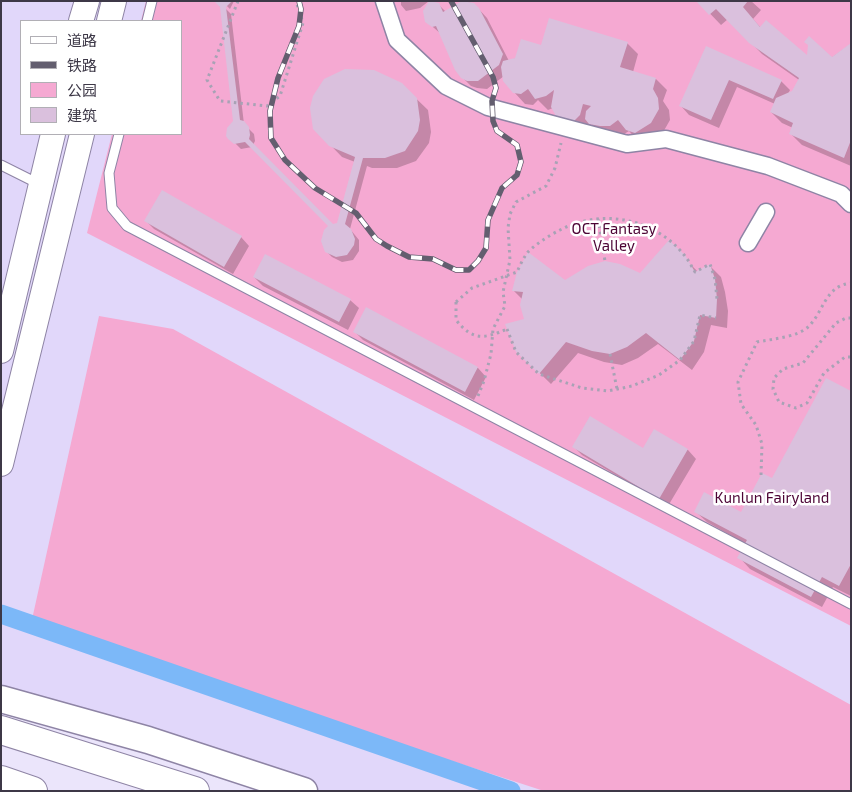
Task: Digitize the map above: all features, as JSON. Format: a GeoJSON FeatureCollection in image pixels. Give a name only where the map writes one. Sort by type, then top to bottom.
{"type":"FeatureCollection","features":[{"type":"Feature","properties":{"kind":"highway"},"geometry":{"type":"LineString","coordinates":[[1,730],[194,791]]}},
{"type":"Feature","properties":{"kind":"highway"},"geometry":{"type":"LineString","coordinates":[[1,780],[33,791]]}},
{"type":"Feature","properties":{"kind":"main road"},"geometry":{"type":"LineString","coordinates":[[1,699],[148,740],[304,791]]}},
{"type":"Feature","properties":{"kind":"street"},"geometry":{"type":"LineString","coordinates":[[82,20],[87,1]]}},
{"type":"Feature","properties":{"kind":"street"},"geometry":{"type":"LineString","coordinates":[[109,20],[114,1]]}},
{"type":"Feature","properties":{"kind":"street"},"geometry":{"type":"LineString","coordinates":[[384,1],[397,40],[446,86],[488,107],[627,144],[666,139],[758,163],[841,194],[851,204]]}},
{"type":"Feature","properties":{"kind":"street"},"geometry":{"type":"LineString","coordinates":[[1,351],[53,135]]}},
{"type":"Feature","properties":{"kind":"street"},"geometry":{"type":"LineString","coordinates":[[1,464],[82,135]]}},
{"type":"Feature","properties":{"kind":"street"},"geometry":{"type":"LineString","coordinates":[[748,243],[766,212]]}},
{"type":"Feature","properties":{"kind":"lane"},"geometry":{"type":"LineString","coordinates":[[147,20],[152,1]]}},
{"type":"Feature","properties":{"kind":"lane"},"geometry":{"type":"LineString","coordinates":[[119,135],[109,173],[112,208],[127,226],[851,604]]}},
{"type":"Feature","properties":{"kind":"lane"},"geometry":{"type":"LineString","coordinates":[[1,165],[40,184]]}},
{"type":"Feature","properties":{"kind":"path"},"geometry":{"type":"LineString","coordinates":[[238,1],[207,80],[220,101],[267,106],[280,96],[303,23],[296,1]]}},
{"type":"Feature","properties":{"kind":"path"},"geometry":{"type":"LineString","coordinates":[[473,407],[491,354],[493,329],[505,306],[503,292],[510,260],[508,228],[510,214],[516,202],[546,186],[555,168],[565,128]]}},
{"type":"Feature","properties":{"kind":"path"},"geometry":{"type":"LineString","coordinates":[[598,218],[604,261]]}},
{"type":"Feature","properties":{"kind":"path"},"geometry":{"type":"LineString","coordinates":[[716,318],[700,315],[694,340],[680,360],[659,375],[632,386],[608,391],[582,388],[539,374],[516,352],[507,329],[493,335],[477,336],[466,332],[456,320],[456,302],[472,288],[517,272],[528,252],[551,235],[573,223],[598,218],[626,219],[650,227],[669,240],[685,255],[695,272],[710,264],[715,280],[717,299]]}},
{"type":"Feature","properties":{"kind":"path"},"geometry":{"type":"LineString","coordinates":[[761,475],[762,444],[756,424],[740,404],[738,382],[758,342],[796,334],[809,327],[826,299],[841,284],[851,283]]}},
{"type":"Feature","properties":{"kind":"path"},"geometry":{"type":"LineString","coordinates":[[851,318],[846,318],[836,323],[803,363],[782,369],[774,378],[772,389],[779,402],[796,408],[807,403],[824,372],[844,357],[851,357]]}},
{"type":"Feature","properties":{"kind":"path"},"geometry":{"type":"LineString","coordinates":[[610,354],[617,389]]}},
{"type":"Feature","properties":{"kind":"shaded area"},"geometry":{"type":"Polygon","coordinates":[[[1,1],[851,1],[851,791],[268,791],[1,698],[1,1]]]}},
{"type":"Feature","properties":{"kind":"green space","name":"OCT Fantasy Valley"},"geometry":{"type":"Polygon","coordinates":[[[146,1],[851,1],[851,626],[87,233],[112,135],[182,135],[182,20],[141,20],[146,1]]]}},
{"type":"Feature","properties":{"kind":"green space"},"geometry":{"type":"Polygon","coordinates":[[[99,316],[173,329],[851,705],[851,791],[544,791],[31,624],[99,316]]]}},
{"type":"Feature","properties":{"kind":"building"},"geometry":{"type":"Polygon","coordinates":[[[214,1],[232,1],[226,7],[240,120],[244,121],[249,127],[249,139],[333,224],[337,223],[355,157],[329,146],[313,129],[310,108],[313,96],[324,79],[345,69],[374,70],[402,83],[417,98],[420,120],[418,131],[405,151],[385,158],[363,158],[345,224],[351,229],[355,239],[354,245],[347,255],[336,257],[325,252],[321,241],[324,230],[328,226],[245,142],[234,144],[226,136],[227,128],[233,121],[220,7],[214,1]]]}},
{"type":"Feature","properties":{"kind":"building"},"geometry":{"type":"Polygon","coordinates":[[[429,1],[439,3],[443,12],[462,1],[474,3],[479,8],[503,54],[499,65],[478,81],[467,81],[461,78],[455,70],[436,26],[432,27],[425,22],[423,11],[429,1]]]}},
{"type":"Feature","properties":{"kind":"building"},"geometry":{"type":"Polygon","coordinates":[[[696,1],[748,1],[743,7],[760,27],[766,20],[807,55],[808,45],[804,42],[809,36],[832,57],[851,43],[851,140],[844,158],[789,134],[793,123],[770,112],[776,98],[792,91],[799,78],[749,43],[716,9],[709,15],[696,1]]]}},
{"type":"Feature","properties":{"kind":"building"},"geometry":{"type":"Polygon","coordinates":[[[549,18],[628,42],[620,67],[656,78],[653,89],[658,98],[659,109],[651,123],[635,133],[626,130],[618,120],[610,126],[589,124],[585,119],[586,111],[591,106],[583,104],[580,115],[572,123],[565,125],[556,116],[551,107],[554,90],[546,96],[535,99],[528,89],[521,94],[513,93],[503,81],[501,67],[503,61],[515,58],[521,39],[541,45],[549,18]]]}},
{"type":"Feature","properties":{"kind":"building"},"geometry":{"type":"Polygon","coordinates":[[[706,46],[782,80],[773,99],[729,80],[711,120],[679,106],[706,46]]]}},
{"type":"Feature","properties":{"kind":"building"},"geometry":{"type":"Polygon","coordinates":[[[162,190],[242,236],[224,267],[144,221],[162,190]]]}},
{"type":"Feature","properties":{"kind":"building"},"geometry":{"type":"Polygon","coordinates":[[[669,240],[685,255],[695,272],[710,264],[715,279],[717,299],[716,318],[700,315],[694,341],[680,360],[646,333],[627,347],[610,354],[592,351],[566,342],[539,374],[516,352],[505,324],[524,319],[520,305],[523,292],[512,291],[517,272],[528,252],[565,280],[588,266],[605,261],[620,264],[640,273],[669,240]]]}},
{"type":"Feature","properties":{"kind":"building"},"geometry":{"type":"Polygon","coordinates":[[[265,254],[351,299],[339,322],[253,277],[265,254]]]}},
{"type":"Feature","properties":{"kind":"building"},"geometry":{"type":"Polygon","coordinates":[[[366,307],[478,367],[465,392],[353,332],[366,307]]]}},
{"type":"Feature","properties":{"kind":"building"},"geometry":{"type":"Polygon","coordinates":[[[826,378],[851,391],[851,564],[839,586],[822,577],[811,597],[737,558],[747,540],[694,512],[704,492],[741,512],[762,473],[772,478],[826,378]]]}},
{"type":"Feature","properties":{"kind":"building"},"geometry":{"type":"Polygon","coordinates":[[[590,416],[643,448],[654,429],[688,449],[659,499],[572,447],[590,416]]]}},
{"type":"Feature","properties":{"kind":"waterway"},"geometry":{"type":"LineString","coordinates":[[1,614],[511,791]]}},
{"type":"Feature","properties":{"kind":"railway"},"geometry":{"type":"LineString","coordinates":[[299,1],[301,9],[299,26],[278,78],[270,111],[271,138],[285,160],[315,188],[356,213],[376,239],[409,257],[433,259],[456,270],[469,270],[478,261],[486,248],[488,220],[502,188],[517,175],[521,162],[517,145],[497,131],[493,121],[492,101],[496,88],[493,77],[451,1]]}},
{"type":"Feature","properties":{"kind":"park label","name":"Kunlun Fairyland"},"geometry":{"type":"Point","coordinates":[772,498]}}]}
